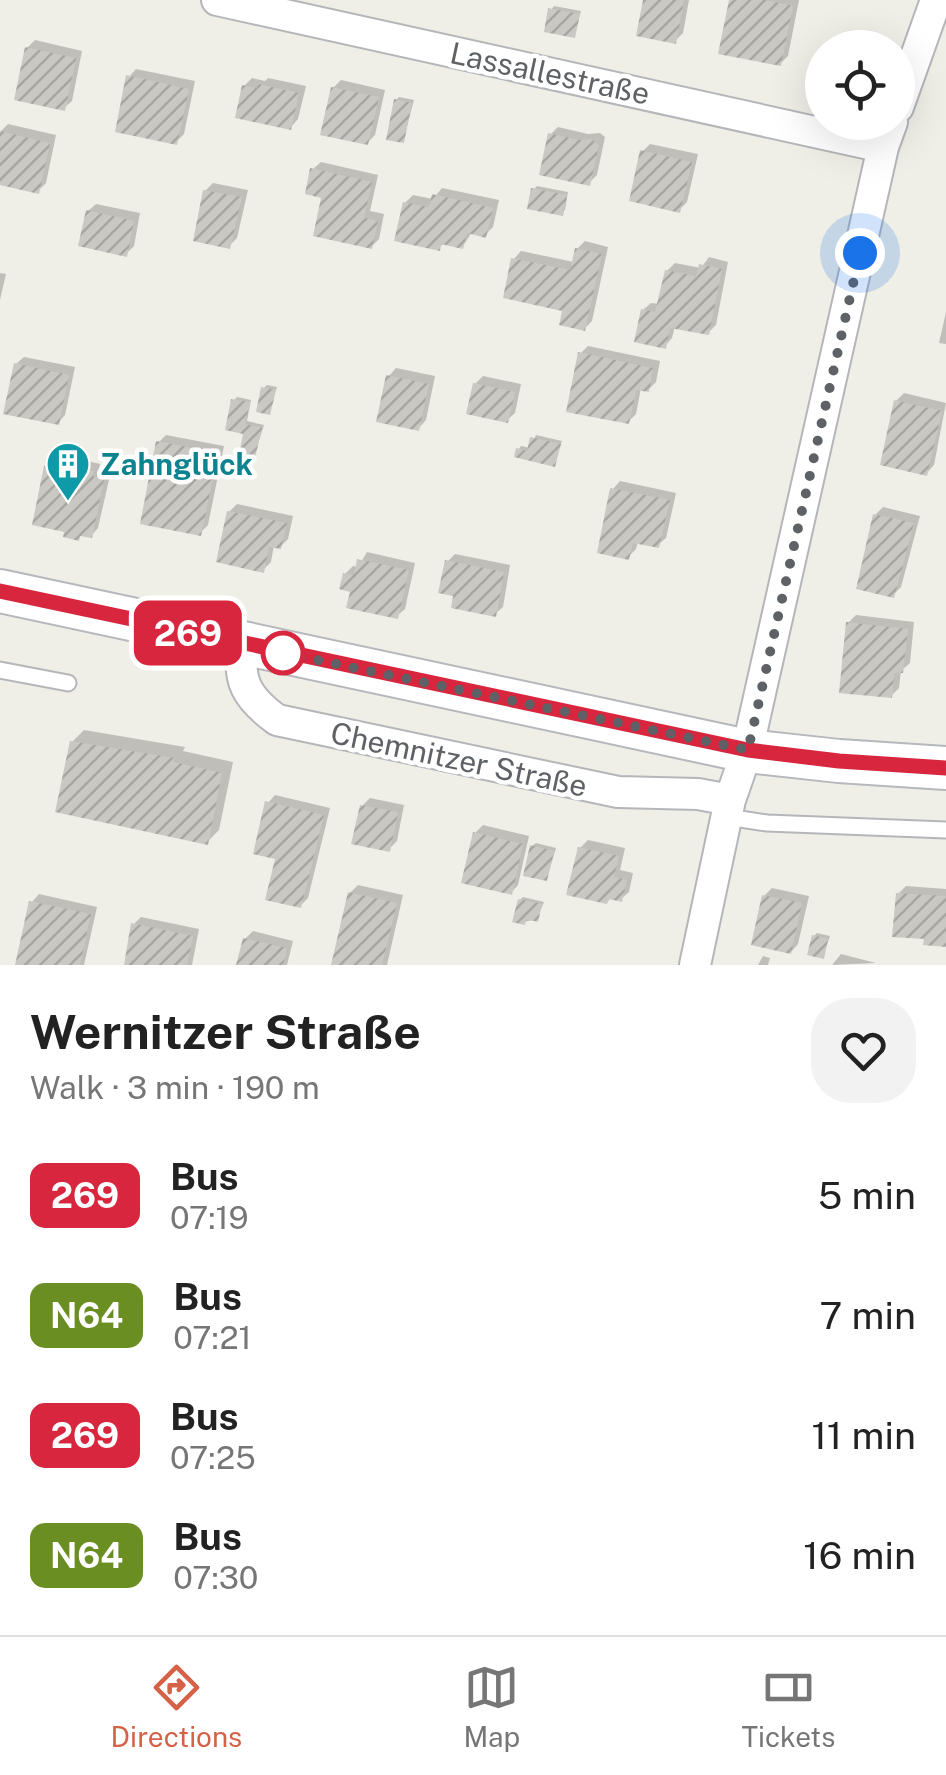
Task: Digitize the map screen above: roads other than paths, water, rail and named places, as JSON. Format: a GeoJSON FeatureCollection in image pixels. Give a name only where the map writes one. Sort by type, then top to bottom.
{"type":"FeatureCollection","features":[{"type":"Feature","properties":{"kind":"main road"},"geometry":{"type":"LineString","coordinates":[[0,591],[748,750],[946,768]]}},
{"type":"Feature","properties":{"kind":"street","name":"Lassallestraße"},"geometry":{"type":"LineString","coordinates":[[218,0],[805,118]]}},
{"type":"Feature","properties":{"kind":"street"},"geometry":{"type":"LineString","coordinates":[[915,60],[936,0]]}},
{"type":"Feature","properties":{"kind":"street"},"geometry":{"type":"LineString","coordinates":[[695,965],[887,140]]}},
{"type":"Feature","properties":{"kind":"street","name":"Chemnitzer Straße"},"geometry":{"type":"LineString","coordinates":[[243,645],[239,670],[256,705],[277,720],[618,792],[698,794],[729,808]]}},
{"type":"Feature","properties":{"kind":"lane"},"geometry":{"type":"LineString","coordinates":[[0,670],[68,683]]}},
{"type":"Feature","properties":{"kind":"lane"},"geometry":{"type":"LineString","coordinates":[[729,808],[767,824],[946,830]]}},
{"type":"Feature","properties":{"kind":"place","name":"Zahnglück"},"geometry":{"type":"Point","coordinates":[68,502]}}]}
